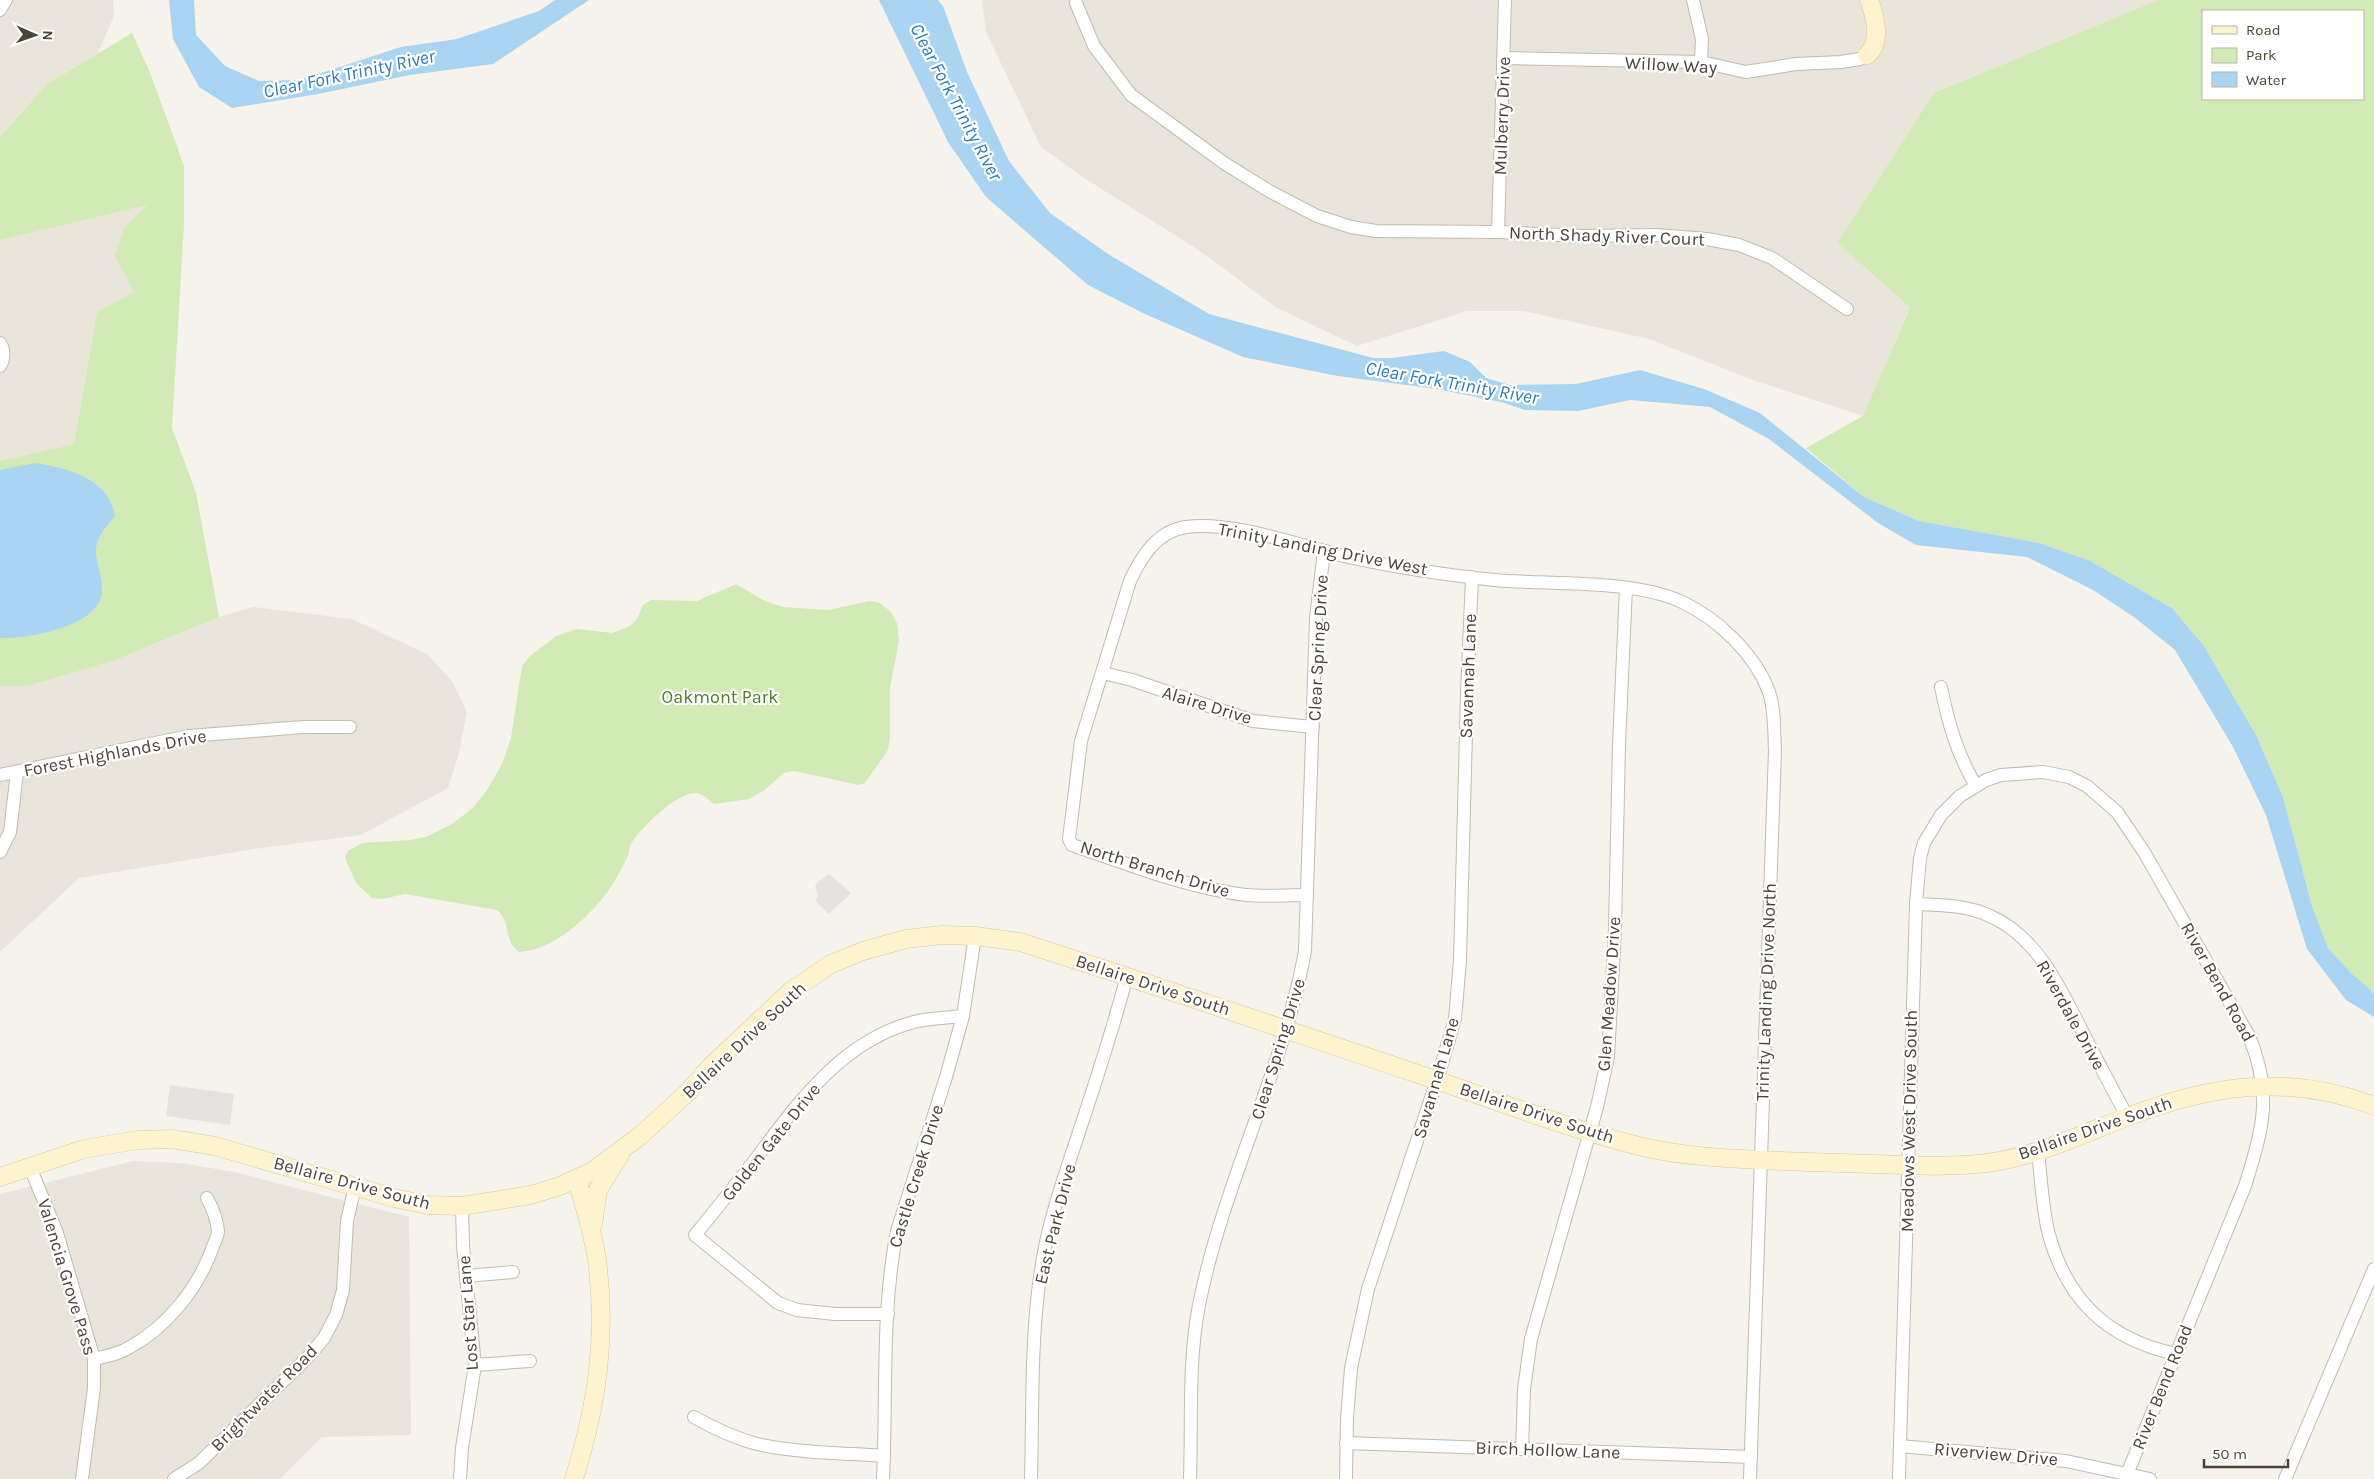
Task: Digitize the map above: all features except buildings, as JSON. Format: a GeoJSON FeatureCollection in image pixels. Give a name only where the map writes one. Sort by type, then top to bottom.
{"type":"FeatureCollection","features":[{"type":"Feature","properties":{"kind":"street"},"geometry":{"type":"LineString","coordinates":[[0,10],[6,0]]}},
{"type":"Feature","properties":{"kind":"street","name":"Mulberry Drive"},"geometry":{"type":"LineString","coordinates":[[1498,232],[1505,0]]}},
{"type":"Feature","properties":{"kind":"street"},"geometry":{"type":"LineString","coordinates":[[1693,0],[1702,39],[1701,62]]}},
{"type":"Feature","properties":{"kind":"street"},"geometry":{"type":"LineString","coordinates":[[1867,55],[1872,47],[1876,31],[1874,12],[1868,0]]}},
{"type":"Feature","properties":{"kind":"street","name":"North Shady River Court"},"geometry":{"type":"LineString","coordinates":[[1076,3],[1094,46],[1131,95],[1224,163],[1269,191],[1316,216],[1376,231],[1498,232],[1582,236],[1656,235],[1707,239],[1739,245],[1772,258],[1847,309]]}},
{"type":"Feature","properties":{"kind":"street","name":"Willow Way"},"geometry":{"type":"LineString","coordinates":[[1503,58],[1701,62],[1746,72],[1796,64],[1842,62],[1860,59],[1867,55]]}},
{"type":"Feature","properties":{"kind":"street"},"geometry":{"type":"LineString","coordinates":[[0,343],[3,348],[3,359],[0,366]]}},
{"type":"Feature","properties":{"kind":"street","name":"Trinity Landing Drive West"},"geometry":{"type":"LineString","coordinates":[[1103,672],[1130,581],[1140,560],[1150,546],[1170,532],[1185,527],[1220,526],[1354,558],[1472,577],[1626,588]]}},
{"type":"Feature","properties":{"kind":"street","name":"Clear Spring Drive"},"geometry":{"type":"LineString","coordinates":[[1190,1479],[1194,1346],[1199,1306],[1214,1244],[1297,995],[1305,951],[1316,618],[1324,551]]}},
{"type":"Feature","properties":{"kind":"street","name":"Savannah Lane"},"geometry":{"type":"LineString","coordinates":[[1346,1479],[1346,1443],[1351,1368],[1368,1290],[1452,1036],[1460,960],[1472,577]]}},
{"type":"Feature","properties":{"kind":"street","name":"Glen Meadow Drive"},"geometry":{"type":"LineString","coordinates":[[1522,1449],[1524,1389],[1531,1339],[1608,1057],[1626,588]]}},
{"type":"Feature","properties":{"kind":"street","name":"Trinity Landing Drive North"},"geometry":{"type":"LineString","coordinates":[[1626,588],[1665,595],[1683,602],[1712,620],[1743,649],[1769,692],[1773,710],[1775,750],[1762,1083],[1762,1160],[1750,1479]]}},
{"type":"Feature","properties":{"kind":"street","name":"Alaire Drive"},"geometry":{"type":"LineString","coordinates":[[1103,672],[1253,720],[1313,727]]}},
{"type":"Feature","properties":{"kind":"street","name":"North Branch Drive"},"geometry":{"type":"LineString","coordinates":[[1103,672],[1080,741],[1069,835],[1072,845],[1144,870],[1223,891],[1247,895],[1307,895]]}},
{"type":"Feature","properties":{"kind":"street"},"geometry":{"type":"LineString","coordinates":[[1940,687],[1949,723],[1962,761],[1976,786]]}},
{"type":"Feature","properties":{"kind":"street","name":"Forest Highlands Drive"},"geometry":{"type":"LineString","coordinates":[[0,775],[189,736],[303,727],[350,727]]}},
{"type":"Feature","properties":{"kind":"street"},"geometry":{"type":"LineString","coordinates":[[0,852],[10,832],[16,772]]}},
{"type":"Feature","properties":{"kind":"street","name":"River Bend Road"},"geometry":{"type":"LineString","coordinates":[[1976,786],[2001,775],[2043,772],[2069,777],[2087,786],[2117,812],[2171,897],[2249,1036],[2256,1054],[2264,1086],[2263,1116],[2259,1141],[2245,1186],[2126,1476]]}},
{"type":"Feature","properties":{"kind":"street","name":"Meadows West Drive South"},"geometry":{"type":"LineString","coordinates":[[1899,1479],[1910,1165],[1912,965],[1920,858],[1929,832],[1960,796],[1976,786]]}},
{"type":"Feature","properties":{"kind":"street","name":"Riverdale Drive"},"geometry":{"type":"LineString","coordinates":[[1916,904],[1961,907],[1991,916],[2010,927],[2036,952],[2062,993],[2127,1116]]}},
{"type":"Feature","properties":{"kind":"street","name":"Bellaire Drive South"},"geometry":{"type":"LineString","coordinates":[[0,1177],[84,1149],[150,1139],[172,1139],[215,1146],[394,1198],[428,1205],[462,1206],[531,1195],[577,1179],[591,1172],[626,1146],[688,1092],[711,1066],[791,991],[824,969],[863,951],[906,939],[942,935],[975,936],[1020,942],[1285,1028],[1589,1132],[1653,1149],[1694,1155],[1762,1160],[1957,1165],[1995,1162],[2038,1151],[2074,1140],[2127,1116],[2212,1091],[2286,1086],[2327,1091],[2374,1106]]}},
{"type":"Feature","properties":{"kind":"street","name":"Castle Creek Drive"},"geometry":{"type":"LineString","coordinates":[[883,1479],[890,1274],[897,1231],[946,1077],[962,1016],[975,936]]}},
{"type":"Feature","properties":{"kind":"street","name":"East Park Drive"},"geometry":{"type":"LineString","coordinates":[[1031,1479],[1034,1355],[1038,1296],[1044,1252],[1059,1193],[1112,1034],[1127,976]]}},
{"type":"Feature","properties":{"kind":"street","name":"Golden Gate Drive"},"geometry":{"type":"LineString","coordinates":[[888,1314],[796,1310],[778,1302],[695,1235],[730,1193],[795,1107],[835,1066],[858,1049],[895,1028],[921,1020],[962,1016]]}},
{"type":"Feature","properties":{"kind":"street"},"geometry":{"type":"LineString","coordinates":[[592,1233],[598,1190],[626,1146]]}},
{"type":"Feature","properties":{"kind":"street"},"geometry":{"type":"LineString","coordinates":[[2038,1151],[2048,1230],[2059,1264],[2076,1294],[2087,1308],[2114,1331],[2156,1349],[2176,1354]]}},
{"type":"Feature","properties":{"kind":"street","name":"Valencia Grove Pass"},"geometry":{"type":"LineString","coordinates":[[30,1167],[57,1232],[94,1359],[94,1388],[82,1479]]}},
{"type":"Feature","properties":{"kind":"street"},"geometry":{"type":"LineString","coordinates":[[574,1479],[587,1439],[602,1353],[602,1314],[597,1259],[577,1179]]}},
{"type":"Feature","properties":{"kind":"street","name":"Brightwater Road"},"geometry":{"type":"LineString","coordinates":[[174,1479],[200,1463],[307,1358],[324,1338],[336,1315],[343,1290],[347,1221],[354,1186]]}},
{"type":"Feature","properties":{"kind":"street"},"geometry":{"type":"LineString","coordinates":[[94,1359],[118,1353],[141,1341],[178,1306],[195,1286],[207,1263],[218,1232],[215,1212],[207,1198]]}},
{"type":"Feature","properties":{"kind":"street","name":"Lost Star Lane"},"geometry":{"type":"LineString","coordinates":[[460,1479],[462,1448],[475,1365],[466,1276],[462,1206]]}},
{"type":"Feature","properties":{"kind":"street"},"geometry":{"type":"LineString","coordinates":[[2286,1479],[2374,1269]]}},
{"type":"Feature","properties":{"kind":"street"},"geometry":{"type":"LineString","coordinates":[[466,1276],[513,1272]]}},
{"type":"Feature","properties":{"kind":"street"},"geometry":{"type":"LineString","coordinates":[[475,1365],[530,1361]]}},
{"type":"Feature","properties":{"kind":"street"},"geometry":{"type":"LineString","coordinates":[[694,1416],[712,1427],[757,1444],[884,1456]]}},
{"type":"Feature","properties":{"kind":"street","name":"Birch Hollow Lane"},"geometry":{"type":"LineString","coordinates":[[1346,1443],[1751,1457]]}},
{"type":"Feature","properties":{"kind":"street","name":"Riverview Drive"},"geometry":{"type":"LineString","coordinates":[[1900,1446],[2066,1461],[2126,1476],[2150,1479]]}},
{"type":"Feature","properties":{"kind":"shaded area"},"geometry":{"type":"Polygon","coordinates":[[[0,0],[113,0],[114,16],[98,53],[47,84],[0,137],[0,0]]]}},
{"type":"Feature","properties":{"kind":"shaded area"},"geometry":{"type":"Polygon","coordinates":[[[982,0],[2158,0],[1934,93],[1837,243],[1910,306],[1863,416],[1753,380],[1649,339],[1524,311],[1467,311],[1357,346],[1277,308],[1200,251],[1081,176],[1041,147],[986,32],[982,0]]]}},
{"type":"Feature","properties":{"kind":"shaded area"},"geometry":{"type":"Polygon","coordinates":[[[148,204],[124,228],[134,292],[97,312],[74,444],[0,461],[0,240],[148,204]]]}},
{"type":"Feature","properties":{"kind":"shaded area"},"geometry":{"type":"Polygon","coordinates":[[[253,607],[352,619],[427,654],[452,681],[467,712],[459,753],[448,788],[361,835],[254,849],[79,878],[0,952],[0,686],[28,686],[113,661],[219,617],[253,607]]]}},
{"type":"Feature","properties":{"kind":"shaded area"},"geometry":{"type":"Polygon","coordinates":[[[829,874],[851,893],[829,914],[815,901],[818,896],[815,887],[818,882],[829,874]]]}},
{"type":"Feature","properties":{"kind":"shaded area"},"geometry":{"type":"Polygon","coordinates":[[[170,1085],[234,1094],[230,1125],[166,1116],[170,1085]]]}},
{"type":"Feature","properties":{"kind":"shaded area"},"geometry":{"type":"Polygon","coordinates":[[[133,1161],[181,1163],[234,1172],[409,1217],[411,1435],[322,1437],[280,1479],[0,1479],[0,1194],[133,1161]]]}},
{"type":"Feature","properties":{"kind":"green space"},"geometry":{"type":"Polygon","coordinates":[[[2158,0],[2374,0],[2374,993],[2351,973],[2328,948],[2312,906],[2283,797],[2256,735],[2204,646],[2172,608],[2087,560],[2039,543],[1919,521],[1864,497],[1806,448],[1863,416],[1910,307],[1837,243],[1934,93],[2158,0]]]}},
{"type":"Feature","properties":{"kind":"green space"},"geometry":{"type":"Polygon","coordinates":[[[132,33],[151,75],[184,166],[184,224],[172,428],[196,493],[219,617],[113,661],[28,686],[0,686],[0,461],[74,444],[97,312],[134,292],[115,256],[124,228],[147,205],[0,240],[0,137],[47,84],[132,33]]]}},
{"type":"Feature","properties":{"kind":"green space","name":"Oakmont Park"},"geometry":{"type":"Polygon","coordinates":[[[736,584],[765,601],[783,607],[828,610],[869,601],[880,603],[891,612],[897,623],[899,641],[890,688],[890,736],[888,750],[865,783],[859,785],[794,771],[784,773],[763,791],[749,799],[714,804],[698,793],[688,794],[679,798],[660,812],[635,837],[627,858],[615,880],[605,896],[593,909],[575,926],[554,941],[531,950],[519,952],[514,947],[510,941],[502,915],[497,910],[405,894],[382,899],[372,898],[356,883],[345,858],[348,851],[362,843],[426,837],[452,824],[474,807],[487,790],[502,764],[511,738],[522,666],[530,656],[556,636],[577,629],[612,633],[630,626],[637,619],[643,605],[651,600],[697,601],[736,584]]]}},
{"type":"Feature","properties":{"kind":"water","name":"Clear Fork Trinity River"},"geometry":{"type":"Polygon","coordinates":[[[169,0],[194,0],[196,35],[225,66],[259,81],[300,80],[401,47],[457,39],[539,11],[555,0],[589,0],[493,64],[410,75],[318,94],[232,108],[199,87],[173,39],[169,0]]]}},
{"type":"Feature","properties":{"kind":"water","name":"Clear Fork Trinity River"},"geometry":{"type":"Polygon","coordinates":[[[879,0],[938,0],[943,6],[967,72],[1009,161],[1050,213],[1108,254],[1209,314],[1373,358],[1392,358],[1444,351],[1470,362],[1486,378],[1510,385],[1576,384],[1640,370],[1704,389],[1760,413],[1864,497],[1919,521],[2039,543],[2088,560],[2172,608],[2204,646],[2256,735],[2283,797],[2312,906],[2328,948],[2351,973],[2374,993],[2374,1017],[2346,1000],[2307,949],[2266,815],[2233,747],[2175,650],[2134,617],[2093,590],[2027,557],[1916,545],[1878,523],[1769,439],[1710,407],[1630,400],[1578,411],[1525,410],[1501,402],[1437,389],[1338,376],[1243,357],[1145,314],[1088,285],[986,197],[948,142],[879,0]]]}},
{"type":"Feature","properties":{"kind":"water"},"geometry":{"type":"Polygon","coordinates":[[[35,463],[60,468],[85,477],[104,492],[111,503],[115,516],[102,532],[96,551],[102,593],[98,605],[88,615],[60,629],[27,636],[0,638],[0,470],[35,463]]]}}]}
